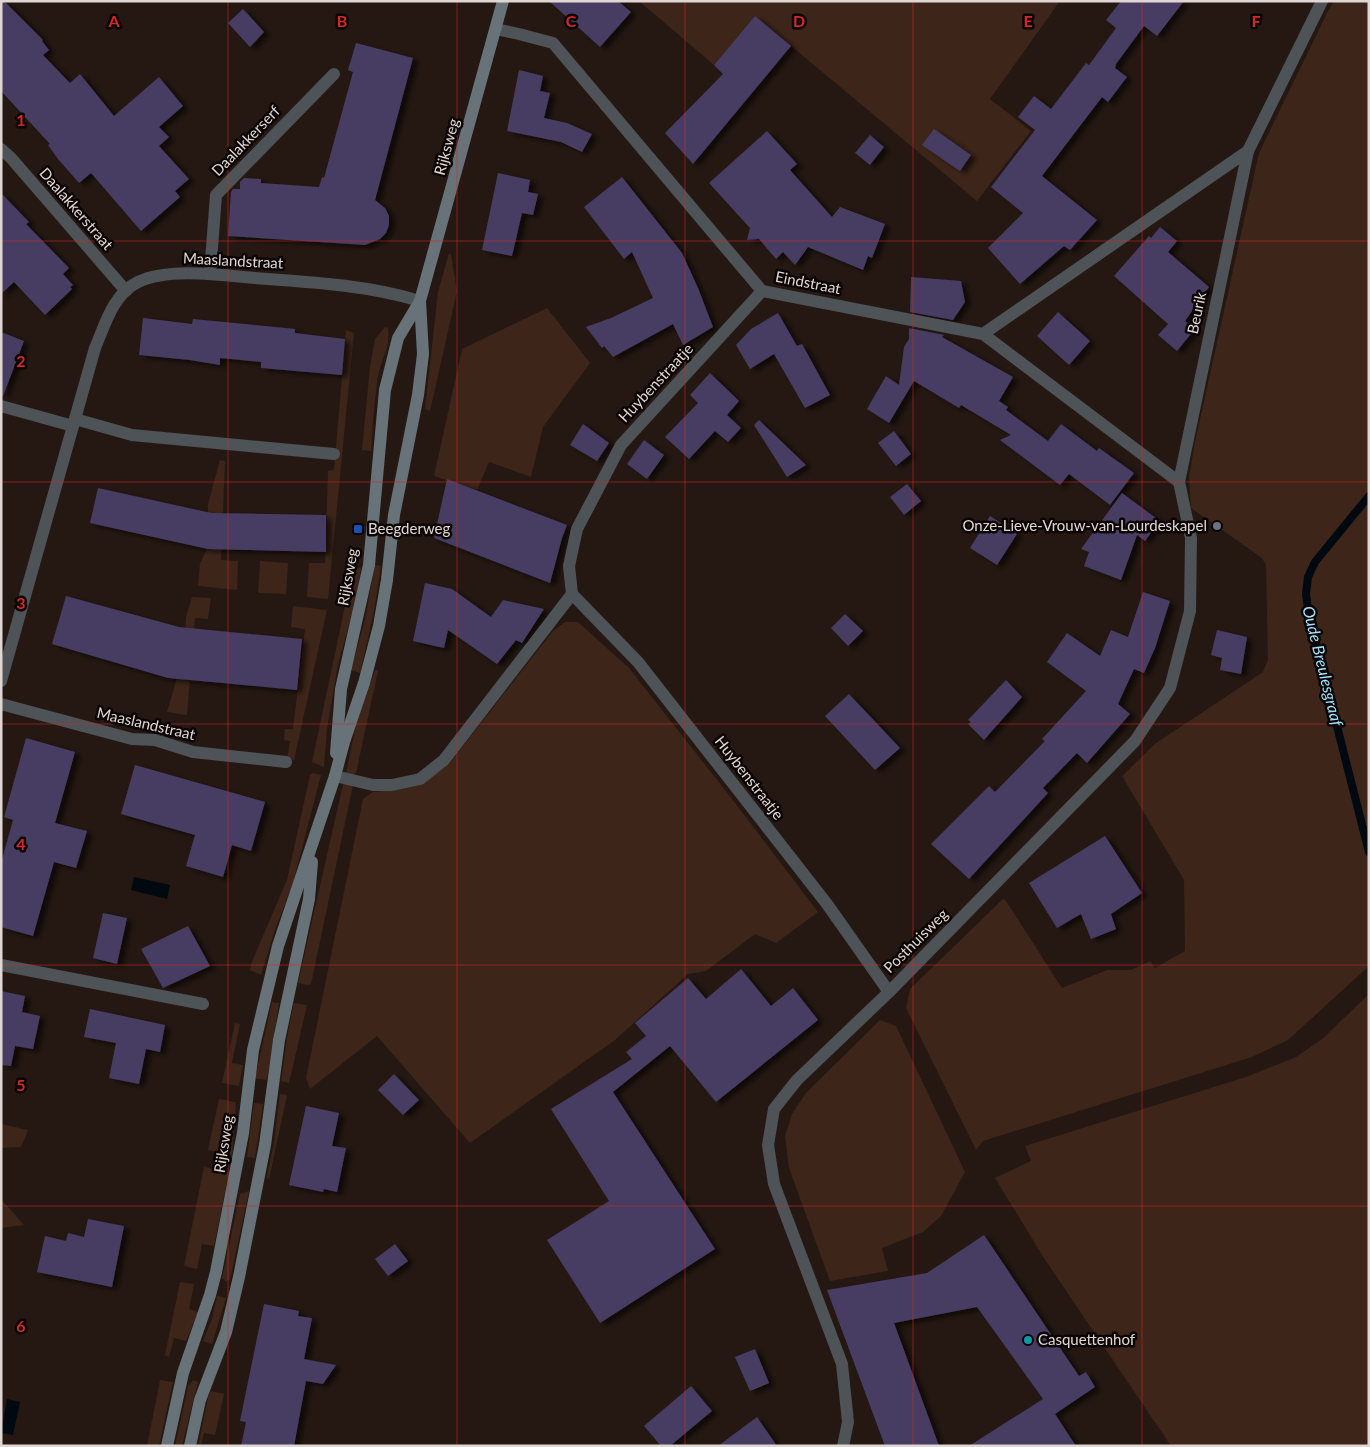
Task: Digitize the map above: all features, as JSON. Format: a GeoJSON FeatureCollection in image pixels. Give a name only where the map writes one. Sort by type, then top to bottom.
{"type":"FeatureCollection","features":[{"type":"Feature","properties":{"kind":"main road","name":"Rijksweg"},"geometry":{"type":"LineString","coordinates":[[335,776],[337,721],[341,689],[369,565],[385,390],[398,338],[420,301],[503,1]]}},
{"type":"Feature","properties":{"kind":"main road","name":"Rijksweg"},"geometry":{"type":"LineString","coordinates":[[167,1446],[183,1372],[210,1295],[216,1272],[243,1133],[253,1050],[278,946],[335,776],[344,742],[364,683],[379,626],[388,580],[394,515],[418,395],[423,354],[420,301]]}},
{"type":"Feature","properties":{"kind":"main road","name":"Rijksweg"},"geometry":{"type":"LineString","coordinates":[[190,1446],[200,1400],[226,1332],[253,1208],[265,1145],[279,1040],[310,899],[312,847]]}},
{"type":"Feature","properties":{"kind":"street","name":"Beurik"},"geometry":{"type":"LineString","coordinates":[[1178,482],[1248,151],[1322,1]]}},
{"type":"Feature","properties":{"kind":"street","name":"Eindstraat"},"geometry":{"type":"LineString","coordinates":[[496,29],[553,43],[762,291],[983,334],[1178,482]]}},
{"type":"Feature","properties":{"kind":"street","name":"Daalakkerserf"},"geometry":{"type":"LineString","coordinates":[[210,274],[216,195],[334,74]]}},
{"type":"Feature","properties":{"kind":"street","name":"Daalakkerstraat"},"geometry":{"type":"LineString","coordinates":[[1,149],[11,158],[126,291]]}},
{"type":"Feature","properties":{"kind":"street","name":"Beurik"},"geometry":{"type":"LineString","coordinates":[[983,334],[1248,151]]}},
{"type":"Feature","properties":{"kind":"street","name":"Maaslandstraat"},"geometry":{"type":"LineString","coordinates":[[2,674],[95,348],[112,307],[126,291],[137,282],[153,277],[176,274],[210,274],[298,280],[390,292],[420,301]]}},
{"type":"Feature","properties":{"kind":"street","name":"Huybenstraatje"},"geometry":{"type":"LineString","coordinates":[[762,291],[621,444],[577,529],[569,566],[572,594],[638,662],[827,904],[889,992]]}},
{"type":"Feature","properties":{"kind":"street"},"geometry":{"type":"LineString","coordinates":[[1,406],[132,435],[334,454]]}},
{"type":"Feature","properties":{"kind":"street","name":"Posthuisweg"},"geometry":{"type":"LineString","coordinates":[[843,1446],[848,1422],[842,1364],[774,1184],[768,1145],[774,1109],[797,1080],[889,992],[1135,741],[1170,688],[1190,611],[1191,538],[1178,482]]}},
{"type":"Feature","properties":{"kind":"street"},"geometry":{"type":"LineString","coordinates":[[335,776],[373,785],[420,779],[444,760],[572,594]]}},
{"type":"Feature","properties":{"kind":"street","name":"Maaslandstraat"},"geometry":{"type":"LineString","coordinates":[[1,704],[132,739],[155,740],[193,752],[286,762]]}},
{"type":"Feature","properties":{"kind":"street"},"geometry":{"type":"LineString","coordinates":[[1,965],[203,1004]]}},
{"type":"Feature","properties":{"kind":"shaded area"},"geometry":{"type":"Polygon","coordinates":[[[639,1],[1060,1],[990,99],[1031,131],[977,201],[755,16],[714,65],[639,1]]]}},
{"type":"Feature","properties":{"kind":"shaded area"},"geometry":{"type":"Polygon","coordinates":[[[1334,1],[1369,1],[1369,966],[1288,1040],[1252,1057],[983,1141],[976,1150],[906,1008],[910,989],[1004,898],[1062,988],[1107,970],[1131,970],[1150,961],[1155,968],[1185,951],[1184,880],[1122,776],[1156,743],[1263,672],[1268,660],[1266,565],[1262,558],[1191,508],[1189,477],[1195,442],[1259,153],[1334,1]]]}},
{"type":"Feature","properties":{"kind":"shaded area"},"geometry":{"type":"Polygon","coordinates":[[[449,253],[451,255],[457,291],[430,411],[425,409],[438,292],[449,253]]]}},
{"type":"Feature","properties":{"kind":"shaded area"},"geometry":{"type":"Polygon","coordinates":[[[547,308],[590,363],[543,427],[531,477],[489,462],[477,490],[434,476],[462,349],[547,308]]]}},
{"type":"Feature","properties":{"kind":"shaded area"},"geometry":{"type":"Polygon","coordinates":[[[385,327],[388,328],[389,335],[378,377],[371,451],[362,450],[370,367],[375,339],[385,327]]]}},
{"type":"Feature","properties":{"kind":"shaded area"},"geometry":{"type":"Polygon","coordinates":[[[346,330],[354,333],[328,599],[307,597],[309,563],[325,563],[328,471],[334,470],[346,330]]]}},
{"type":"Feature","properties":{"kind":"shaded area"},"geometry":{"type":"Polygon","coordinates":[[[220,460],[225,461],[221,560],[238,561],[237,590],[198,586],[200,563],[208,548],[208,504],[220,460]]]}},
{"type":"Feature","properties":{"kind":"shaded area"},"geometry":{"type":"Polygon","coordinates":[[[260,561],[288,563],[286,594],[258,593],[260,561]]]}},
{"type":"Feature","properties":{"kind":"shaded area"},"geometry":{"type":"Polygon","coordinates":[[[375,565],[381,566],[374,611],[360,673],[351,670],[365,620],[375,565]]]}},
{"type":"Feature","properties":{"kind":"shaded area"},"geometry":{"type":"Polygon","coordinates":[[[350,567],[361,568],[356,600],[338,664],[327,729],[324,767],[312,762],[345,606],[350,567]]]}},
{"type":"Feature","properties":{"kind":"shaded area"},"geometry":{"type":"Polygon","coordinates":[[[192,597],[211,598],[208,619],[195,618],[187,715],[167,712],[184,653],[186,617],[192,597]]]}},
{"type":"Feature","properties":{"kind":"shaded area"},"geometry":{"type":"Polygon","coordinates":[[[293,606],[327,610],[294,760],[287,759],[290,741],[284,740],[285,729],[293,729],[305,629],[291,627],[293,606]]]}},
{"type":"Feature","properties":{"kind":"shaded area"},"geometry":{"type":"Polygon","coordinates":[[[565,622],[578,622],[629,668],[818,912],[776,943],[755,934],[706,971],[688,974],[615,1040],[470,1143],[377,1036],[310,1089],[306,1078],[363,799],[373,792],[403,789],[449,764],[553,631],[565,622]]]}},
{"type":"Feature","properties":{"kind":"shaded area"},"geometry":{"type":"Polygon","coordinates":[[[375,670],[378,671],[356,773],[352,775],[346,773],[356,726],[375,670]]]}},
{"type":"Feature","properties":{"kind":"shaded area"},"geometry":{"type":"Polygon","coordinates":[[[313,773],[321,775],[293,883],[275,930],[261,975],[250,970],[251,964],[287,880],[310,775],[313,773]]]}},
{"type":"Feature","properties":{"kind":"shaded area"},"geometry":{"type":"Polygon","coordinates":[[[344,780],[353,785],[311,984],[298,983],[344,780]]]}},
{"type":"Feature","properties":{"kind":"shaded area"},"geometry":{"type":"Polygon","coordinates":[[[134,877],[170,885],[167,899],[131,890],[134,877]]]}},
{"type":"Feature","properties":{"kind":"shaded area"},"geometry":{"type":"Polygon","coordinates":[[[1369,994],[1369,1446],[1171,1446],[1044,1258],[995,1178],[1031,1161],[1025,1146],[1246,1077],[1296,1057],[1321,1040],[1369,994]]]}},
{"type":"Feature","properties":{"kind":"shaded area"},"geometry":{"type":"Polygon","coordinates":[[[272,1002],[279,1003],[267,1080],[255,1078],[272,1002]]]}},
{"type":"Feature","properties":{"kind":"shaded area"},"geometry":{"type":"Polygon","coordinates":[[[294,1003],[307,1005],[289,1083],[281,1081],[294,1003]]]}},
{"type":"Feature","properties":{"kind":"shaded area"},"geometry":{"type":"Polygon","coordinates":[[[880,1020],[896,1026],[965,1172],[941,1216],[923,1232],[882,1248],[888,1271],[830,1281],[789,1168],[785,1136],[792,1114],[806,1093],[880,1020]]]}},
{"type":"Feature","properties":{"kind":"shaded area"},"geometry":{"type":"Polygon","coordinates":[[[235,1023],[240,1024],[232,1063],[243,1065],[239,1086],[222,1083],[235,1023]]]}},
{"type":"Feature","properties":{"kind":"shaded area"},"geometry":{"type":"Polygon","coordinates":[[[280,1094],[287,1095],[269,1179],[267,1178],[280,1094]]]}},
{"type":"Feature","properties":{"kind":"shaded area"},"geometry":{"type":"Polygon","coordinates":[[[219,1099],[236,1102],[232,1155],[208,1150],[219,1099]]]}},
{"type":"Feature","properties":{"kind":"shaded area"},"geometry":{"type":"Polygon","coordinates":[[[254,1103],[263,1104],[255,1158],[247,1157],[254,1103]]]}},
{"type":"Feature","properties":{"kind":"shaded area"},"geometry":{"type":"Polygon","coordinates":[[[1,1124],[28,1130],[21,1147],[1,1148],[1,1124]]]}},
{"type":"Feature","properties":{"kind":"shaded area"},"geometry":{"type":"Polygon","coordinates":[[[204,1167],[229,1172],[214,1246],[202,1244],[197,1269],[184,1266],[204,1167]]]}},
{"type":"Feature","properties":{"kind":"shaded area"},"geometry":{"type":"Polygon","coordinates":[[[249,1191],[230,1280],[225,1281],[222,1278],[240,1194],[249,1191]]]}},
{"type":"Feature","properties":{"kind":"shaded area"},"geometry":{"type":"Polygon","coordinates":[[[1,1199],[24,1225],[1,1228],[1,1199]]]}},
{"type":"Feature","properties":{"kind":"shaded area"},"geometry":{"type":"Polygon","coordinates":[[[180,1282],[194,1284],[189,1309],[198,1312],[186,1341],[174,1338],[169,1357],[165,1355],[180,1282]]]}},
{"type":"Feature","properties":{"kind":"shaded area"},"geometry":{"type":"Polygon","coordinates":[[[217,1296],[226,1298],[212,1344],[203,1341],[212,1319],[217,1296]]]}},
{"type":"Feature","properties":{"kind":"shaded area"},"geometry":{"type":"Polygon","coordinates":[[[160,1380],[173,1382],[159,1446],[147,1446],[160,1380]]]}},
{"type":"Feature","properties":{"kind":"shaded area"},"geometry":{"type":"Polygon","coordinates":[[[193,1380],[198,1382],[182,1446],[175,1446],[188,1386],[193,1380]]]}},
{"type":"Feature","properties":{"kind":"shaded area"},"geometry":{"type":"Polygon","coordinates":[[[211,1391],[224,1394],[215,1435],[204,1433],[201,1446],[198,1446],[208,1398],[211,1391]]]}},
{"type":"Feature","properties":{"kind":"shaded area"},"geometry":{"type":"Polygon","coordinates":[[[7,1399],[20,1402],[13,1435],[1,1433],[7,1399]]]}},
{"type":"Feature","properties":{"kind":"building"},"geometry":{"type":"Polygon","coordinates":[[[1,1],[4,1],[43,40],[49,50],[43,55],[70,83],[80,74],[114,116],[159,77],[183,106],[159,127],[169,137],[159,146],[189,179],[175,191],[180,197],[141,231],[91,173],[79,183],[58,159],[48,145],[50,144],[1,91],[1,1]]]}},
{"type":"Feature","properties":{"kind":"building"},"geometry":{"type":"Polygon","coordinates":[[[549,1],[618,1],[631,12],[600,47],[549,1]]]}},
{"type":"Feature","properties":{"kind":"building"},"geometry":{"type":"Polygon","coordinates":[[[1121,1],[1184,1],[1157,36],[1144,26],[1116,64],[1115,68],[1127,77],[1108,102],[1102,97],[1042,176],[1097,220],[1070,250],[1064,246],[1020,284],[988,248],[1023,213],[991,187],[1035,130],[1018,117],[1034,96],[1051,109],[1086,63],[1089,65],[1116,28],[1106,20],[1121,1]]]}},
{"type":"Feature","properties":{"kind":"building"},"geometry":{"type":"Polygon","coordinates":[[[243,9],[264,32],[250,47],[228,23],[243,9]]]}},
{"type":"Feature","properties":{"kind":"building"},"geometry":{"type":"Polygon","coordinates":[[[755,16],[791,46],[693,164],[665,133],[723,74],[714,65],[755,16]]]}},
{"type":"Feature","properties":{"kind":"building"},"geometry":{"type":"Polygon","coordinates":[[[356,43],[413,58],[375,200],[385,208],[389,216],[389,225],[386,233],[380,239],[365,245],[228,236],[231,192],[233,189],[240,189],[240,182],[244,178],[261,179],[261,183],[319,187],[322,177],[324,178],[353,72],[348,70],[356,43]]]}},
{"type":"Feature","properties":{"kind":"building"},"geometry":{"type":"Polygon","coordinates":[[[519,70],[543,76],[540,91],[550,93],[544,118],[567,123],[592,134],[582,152],[561,142],[507,131],[519,70]]]}},
{"type":"Feature","properties":{"kind":"building"},"geometry":{"type":"Polygon","coordinates":[[[934,129],[971,155],[960,171],[922,145],[934,129]]]}},
{"type":"Feature","properties":{"kind":"building"},"geometry":{"type":"Polygon","coordinates":[[[767,131],[797,164],[790,170],[832,217],[840,207],[885,224],[872,258],[868,256],[863,270],[808,247],[795,265],[783,252],[776,259],[759,239],[747,240],[750,228],[709,183],[767,131]]]}},
{"type":"Feature","properties":{"kind":"building"},"geometry":{"type":"Polygon","coordinates":[[[870,135],[884,147],[870,165],[855,153],[870,135]]]}},
{"type":"Feature","properties":{"kind":"building"},"geometry":{"type":"Polygon","coordinates":[[[498,173],[530,180],[528,192],[538,194],[533,215],[522,213],[512,256],[482,250],[498,173]]]}},
{"type":"Feature","properties":{"kind":"building"},"geometry":{"type":"Polygon","coordinates":[[[622,177],[682,253],[713,327],[683,345],[673,324],[613,357],[604,346],[602,348],[586,327],[611,318],[653,298],[632,252],[624,259],[584,207],[622,177]]]}},
{"type":"Feature","properties":{"kind":"building"},"geometry":{"type":"Polygon","coordinates":[[[1,193],[29,222],[26,224],[69,268],[63,274],[73,285],[70,287],[72,289],[45,315],[14,282],[1,294],[1,193]]]}},
{"type":"Feature","properties":{"kind":"building"},"geometry":{"type":"Polygon","coordinates":[[[1160,227],[1177,241],[1168,252],[1209,287],[1185,321],[1195,329],[1177,351],[1158,335],[1168,324],[1114,276],[1149,236],[1151,238],[1160,227]]]}},
{"type":"Feature","properties":{"kind":"building"},"geometry":{"type":"Polygon","coordinates":[[[911,277],[961,281],[965,302],[953,320],[910,312],[911,277]]]}},
{"type":"Feature","properties":{"kind":"building"},"geometry":{"type":"Polygon","coordinates":[[[1058,312],[1090,341],[1069,365],[1037,336],[1058,312]]]}},
{"type":"Feature","properties":{"kind":"building"},"geometry":{"type":"Polygon","coordinates":[[[778,313],[797,346],[802,344],[830,395],[805,408],[774,354],[750,369],[736,345],[751,329],[778,313]]]}},
{"type":"Feature","properties":{"kind":"building"},"geometry":{"type":"Polygon","coordinates":[[[143,318],[192,324],[193,319],[295,329],[295,333],[345,339],[342,375],[261,368],[261,362],[241,360],[220,358],[220,365],[139,355],[143,318]]]}},
{"type":"Feature","properties":{"kind":"building"},"geometry":{"type":"Polygon","coordinates":[[[909,328],[944,335],[942,337],[1013,377],[999,401],[1008,407],[1006,410],[1048,441],[1061,424],[1097,451],[1099,448],[1134,473],[1110,505],[1069,474],[1060,485],[1000,440],[1011,435],[961,405],[959,408],[914,381],[889,423],[867,409],[886,376],[899,385],[904,347],[909,339],[909,328]]]}},
{"type":"Feature","properties":{"kind":"building"},"geometry":{"type":"Polygon","coordinates":[[[1,332],[24,341],[3,396],[1,396],[1,332]]]}},
{"type":"Feature","properties":{"kind":"building"},"geometry":{"type":"Polygon","coordinates":[[[710,373],[739,401],[727,415],[741,428],[728,442],[715,431],[689,459],[665,437],[698,403],[690,395],[710,373]]]}},
{"type":"Feature","properties":{"kind":"building"},"geometry":{"type":"Polygon","coordinates":[[[759,420],[806,465],[787,477],[754,425],[759,420]]]}},
{"type":"Feature","properties":{"kind":"building"},"geometry":{"type":"Polygon","coordinates":[[[583,424],[609,443],[597,461],[570,445],[583,424]]]}},
{"type":"Feature","properties":{"kind":"building"},"geometry":{"type":"Polygon","coordinates":[[[894,431],[911,454],[896,466],[878,443],[894,431]]]}},
{"type":"Feature","properties":{"kind":"building"},"geometry":{"type":"Polygon","coordinates":[[[644,440],[664,455],[647,479],[627,464],[644,440]]]}},
{"type":"Feature","properties":{"kind":"building"},"geometry":{"type":"Polygon","coordinates":[[[447,479],[567,525],[550,583],[434,538],[447,479]]]}},
{"type":"Feature","properties":{"kind":"building"},"geometry":{"type":"Polygon","coordinates":[[[907,484],[921,501],[904,515],[890,497],[907,484]]]}},
{"type":"Feature","properties":{"kind":"building"},"geometry":{"type":"Polygon","coordinates":[[[98,488],[211,513],[326,515],[326,552],[208,549],[90,523],[98,488]]]}},
{"type":"Feature","properties":{"kind":"building"},"geometry":{"type":"Polygon","coordinates":[[[1122,493],[1160,521],[1145,541],[1137,535],[1121,580],[1084,566],[1089,552],[1081,549],[1122,493]]]}},
{"type":"Feature","properties":{"kind":"building"},"geometry":{"type":"Polygon","coordinates":[[[990,516],[1017,534],[997,565],[970,548],[990,516]]]}},
{"type":"Feature","properties":{"kind":"building"},"geometry":{"type":"Polygon","coordinates":[[[425,583],[452,589],[491,617],[503,600],[544,609],[522,643],[516,640],[497,664],[448,630],[444,648],[413,641],[425,583]]]}},
{"type":"Feature","properties":{"kind":"building"},"geometry":{"type":"Polygon","coordinates":[[[1143,592],[1170,601],[1155,648],[1144,673],[1134,669],[1118,704],[1130,714],[1087,763],[1077,753],[1043,788],[1048,793],[969,879],[931,844],[989,786],[995,792],[1045,741],[1042,739],[1086,691],[1047,662],[1067,633],[1100,656],[1111,630],[1128,637],[1143,592]]]}},
{"type":"Feature","properties":{"kind":"building"},"geometry":{"type":"Polygon","coordinates":[[[66,596],[179,627],[302,639],[297,690],[168,678],[52,644],[66,596]]]}},
{"type":"Feature","properties":{"kind":"building"},"geometry":{"type":"Polygon","coordinates":[[[845,614],[863,631],[848,646],[831,628],[845,614]]]}},
{"type":"Feature","properties":{"kind":"building"},"geometry":{"type":"Polygon","coordinates":[[[1217,630],[1247,637],[1241,674],[1220,670],[1222,658],[1211,655],[1217,630]]]}},
{"type":"Feature","properties":{"kind":"building"},"geometry":{"type":"Polygon","coordinates":[[[1006,680],[1022,697],[984,740],[968,724],[971,722],[968,720],[1006,680]]]}},
{"type":"Feature","properties":{"kind":"building"},"geometry":{"type":"Polygon","coordinates":[[[849,694],[900,748],[875,770],[825,716],[849,694]]]}},
{"type":"Feature","properties":{"kind":"building"},"geometry":{"type":"Polygon","coordinates":[[[26,738],[75,752],[55,823],[87,831],[76,868],[54,862],[33,936],[1,927],[1,863],[13,820],[4,817],[26,738]]]}},
{"type":"Feature","properties":{"kind":"building"},"geometry":{"type":"Polygon","coordinates":[[[135,765],[265,802],[251,851],[232,845],[223,877],[186,866],[195,835],[121,814],[135,765]]]}},
{"type":"Feature","properties":{"kind":"building"},"geometry":{"type":"Polygon","coordinates":[[[1105,836],[1142,893],[1111,914],[1116,929],[1091,939],[1081,914],[1057,928],[1029,883],[1105,836]]]}},
{"type":"Feature","properties":{"kind":"building"},"geometry":{"type":"Polygon","coordinates":[[[103,913],[127,918],[117,964],[93,958],[103,913]]]}},
{"type":"Feature","properties":{"kind":"building"},"geometry":{"type":"Polygon","coordinates":[[[188,926],[210,966],[163,988],[141,949],[188,926]]]}},
{"type":"Feature","properties":{"kind":"building"},"geometry":{"type":"Polygon","coordinates":[[[741,969],[771,1006],[793,988],[818,1020],[716,1102],[670,1046],[613,1092],[715,1249],[600,1323],[547,1240],[609,1201],[551,1109],[632,1059],[626,1052],[646,1036],[635,1023],[688,978],[706,999],[741,969]]]}},
{"type":"Feature","properties":{"kind":"building"},"geometry":{"type":"Polygon","coordinates":[[[1,991],[25,996],[22,1012],[40,1016],[33,1049],[15,1046],[11,1066],[1,1065],[1,991]]]}},
{"type":"Feature","properties":{"kind":"building"},"geometry":{"type":"Polygon","coordinates":[[[90,1009],[165,1025],[160,1052],[146,1049],[139,1084],[109,1078],[116,1043],[84,1037],[90,1009]]]}},
{"type":"Feature","properties":{"kind":"building"},"geometry":{"type":"Polygon","coordinates":[[[394,1074],[419,1100],[403,1115],[378,1090],[394,1074]]]}},
{"type":"Feature","properties":{"kind":"building"},"geometry":{"type":"Polygon","coordinates":[[[306,1106],[339,1113],[332,1146],[346,1148],[337,1192],[324,1189],[323,1192],[289,1185],[306,1106]]]}},
{"type":"Feature","properties":{"kind":"building"},"geometry":{"type":"Polygon","coordinates":[[[88,1219],[124,1226],[112,1287],[37,1272],[45,1236],[66,1241],[68,1233],[84,1237],[88,1219]]]}},
{"type":"Feature","properties":{"kind":"building","name":"Casquettenhof"},"geometry":{"type":"Polygon","coordinates":[[[984,1235],[1079,1376],[1086,1372],[1095,1387],[1055,1414],[1076,1446],[969,1446],[1043,1399],[977,1307],[894,1323],[939,1446],[885,1446],[827,1290],[927,1273],[984,1235]]]}},
{"type":"Feature","properties":{"kind":"building"},"geometry":{"type":"Polygon","coordinates":[[[395,1244],[408,1261],[388,1276],[375,1259],[395,1244]]]}},
{"type":"Feature","properties":{"kind":"building"},"geometry":{"type":"Polygon","coordinates":[[[264,1304],[299,1311],[298,1316],[312,1318],[304,1359],[336,1365],[323,1384],[306,1381],[294,1446],[241,1446],[246,1422],[240,1421],[264,1304]]]}},
{"type":"Feature","properties":{"kind":"building"},"geometry":{"type":"Polygon","coordinates":[[[755,1349],[769,1383],[750,1391],[735,1357],[755,1349]]]}},
{"type":"Feature","properties":{"kind":"building"},"geometry":{"type":"Polygon","coordinates":[[[691,1386],[712,1411],[670,1446],[661,1446],[644,1426],[691,1386]]]}},
{"type":"Feature","properties":{"kind":"building"},"geometry":{"type":"Polygon","coordinates":[[[757,1417],[777,1446],[718,1446],[757,1417]]]}},
{"type":"Feature","properties":{"kind":"waterway","name":"Oude Breulesgraaf"},"geometry":{"type":"LineString","coordinates":[[1369,496],[1315,562],[1308,577],[1306,594],[1309,616],[1369,852]]}},
{"type":"Feature","properties":{"kind":"place","name":"Onze-Lieve-Vrouw-van-Lourdeskapel"},"geometry":{"type":"Point","coordinates":[1217,526]}},
{"type":"Feature","properties":{"kind":"place","name":"Beegderweg"},"geometry":{"type":"Point","coordinates":[358,529]}},
{"type":"Feature","properties":{"kind":"place","name":"Casquettenhof"},"geometry":{"type":"Point","coordinates":[1028,1340]}}]}
